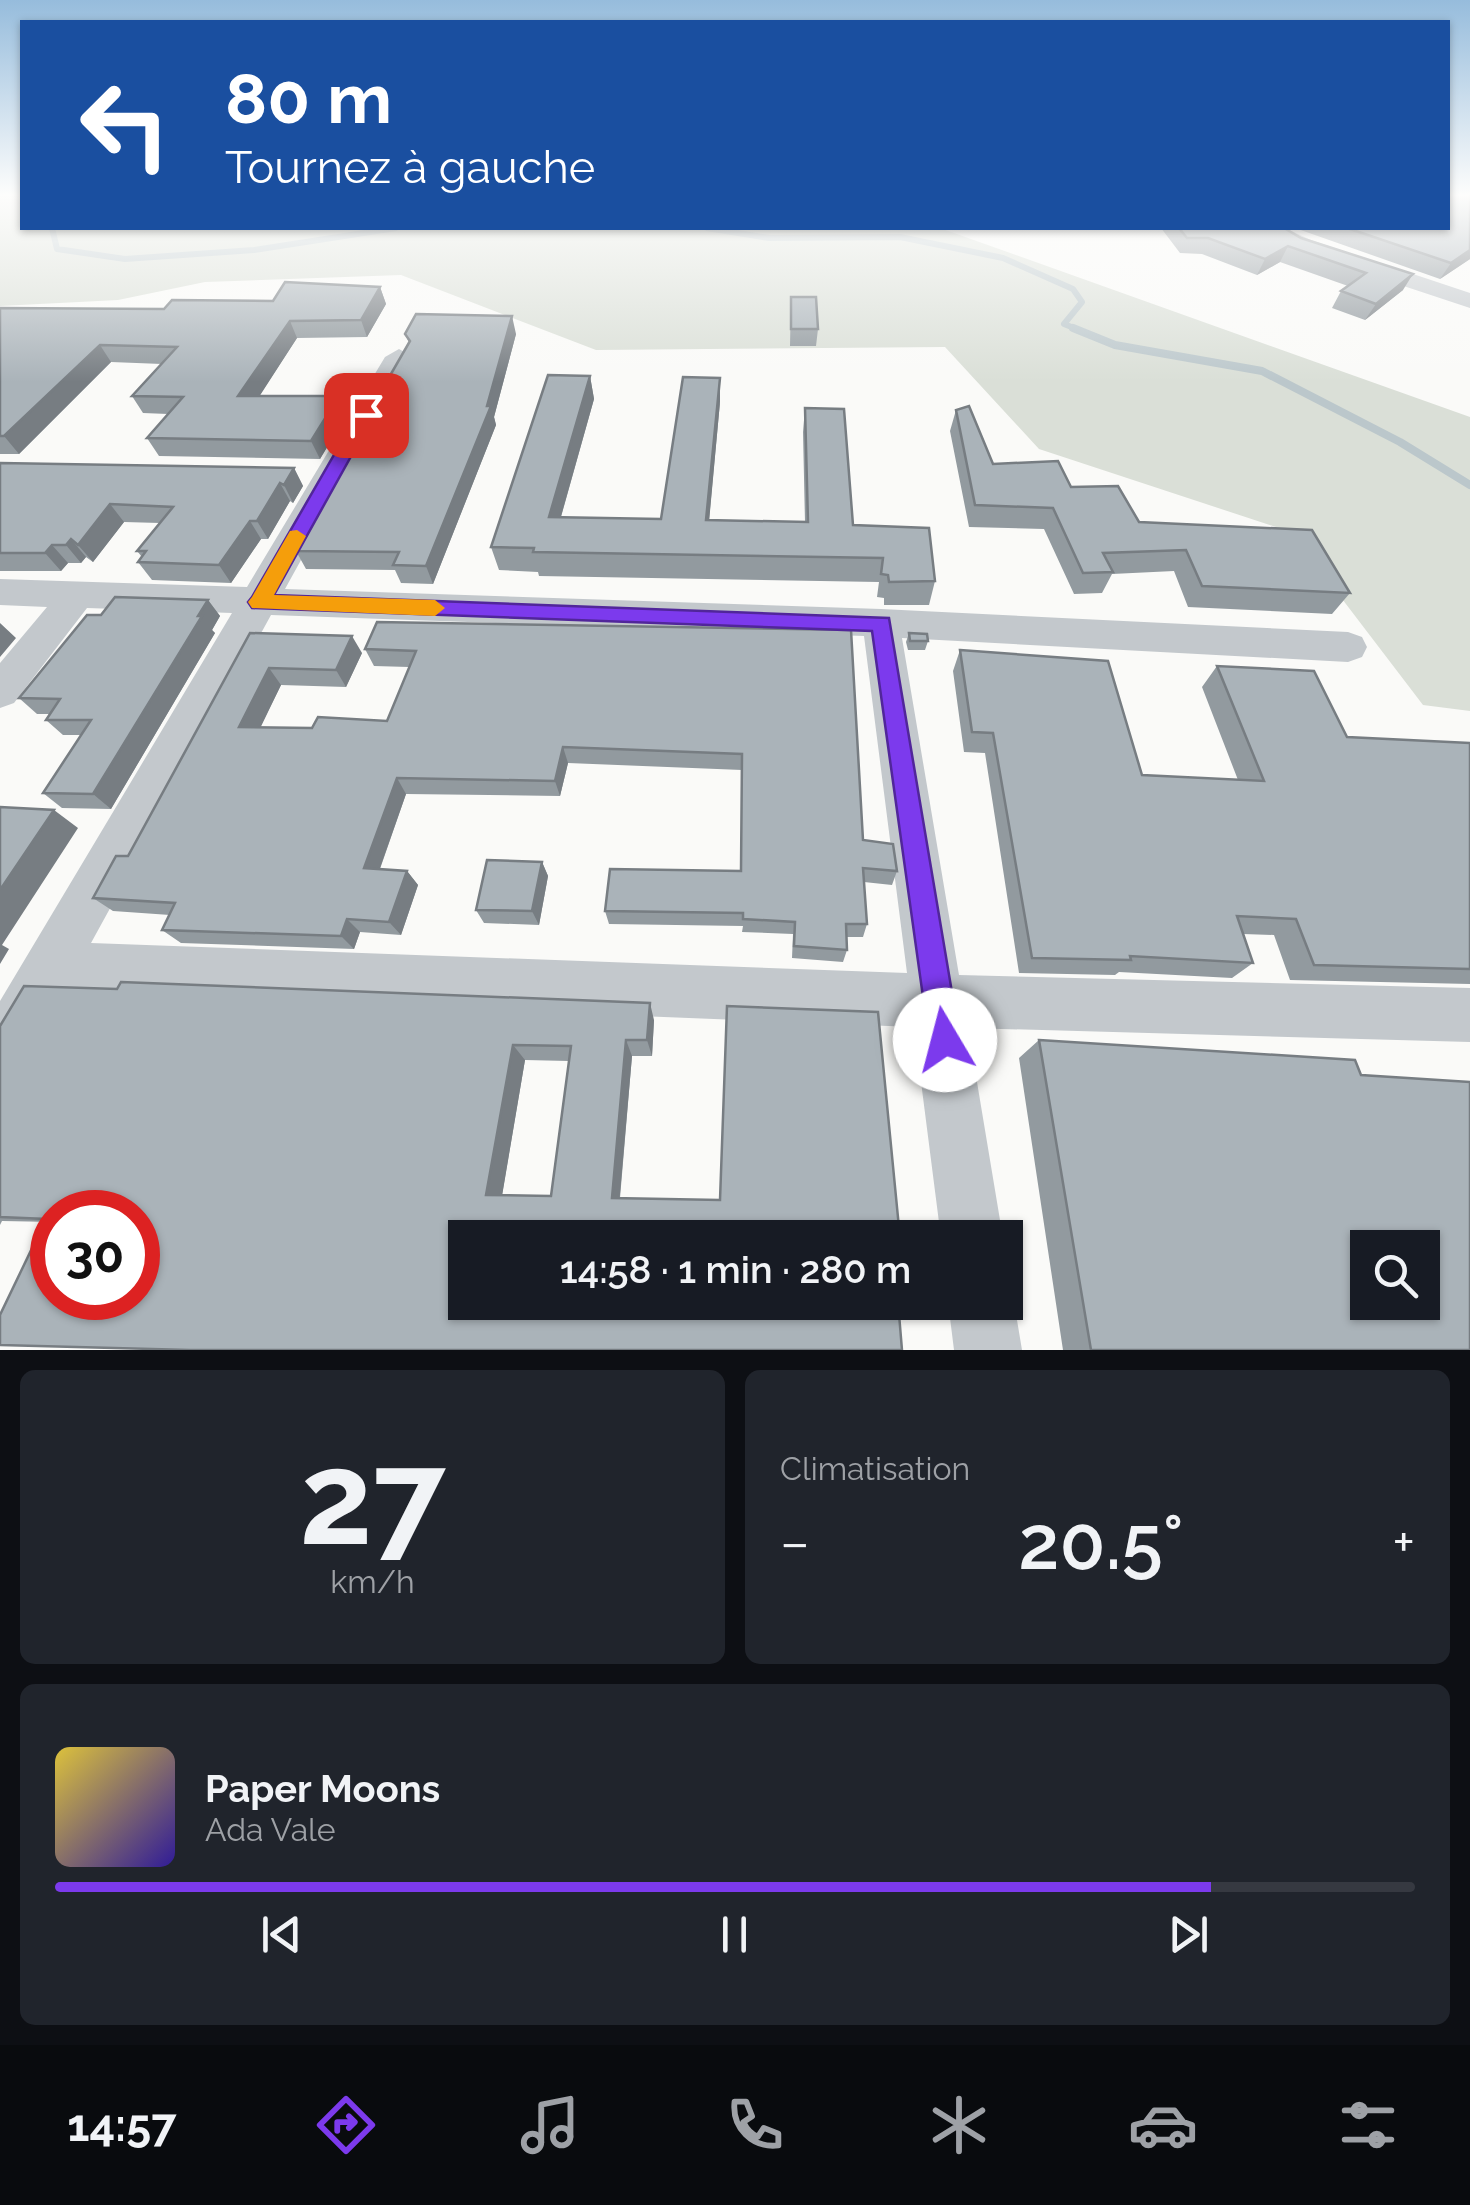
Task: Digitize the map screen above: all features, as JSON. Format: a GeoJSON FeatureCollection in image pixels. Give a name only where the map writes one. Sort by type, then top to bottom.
{"type":"FeatureCollection","features":[{"type":"Feature","properties":{"kind":"street"},"geometry":{"type":"LineString","coordinates":[[1337,256],[1470,301]]}},
{"type":"Feature","properties":{"kind":"street"},"geometry":{"type":"LineString","coordinates":[[0,1053],[259,602],[313,473],[399,357]]}},
{"type":"Feature","properties":{"kind":"street"},"geometry":{"type":"LineString","coordinates":[[0,592],[881,623],[1348,647]]}},
{"type":"Feature","properties":{"kind":"street"},"geometry":{"type":"LineString","coordinates":[[0,692],[78,594]]}},
{"type":"Feature","properties":{"kind":"street"},"geometry":{"type":"LineString","coordinates":[[881,623],[969,1220]]}},
{"type":"Feature","properties":{"kind":"street"},"geometry":{"type":"LineString","coordinates":[[49,967],[939,1001],[1470,1015]]}},
{"type":"Feature","properties":{"kind":"street"},"geometry":{"type":"LineString","coordinates":[[984,1320],[988,1350]]}},
{"type":"Feature","properties":{"kind":"shaded area"},"geometry":{"type":"Polygon","coordinates":[[[0,256],[1019,256],[1470,417],[1470,711],[1423,705],[1291,532],[1039,449],[945,347],[596,350],[401,275],[205,282],[118,300],[0,306],[0,256]]]}},
{"type":"Feature","properties":{"kind":"building"},"geometry":{"type":"Polygon","coordinates":[[[1317,256],[1357,256],[1413,274],[1376,304],[1341,291],[1366,273],[1317,256]]]}},
{"type":"Feature","properties":{"kind":"building"},"geometry":{"type":"Polygon","coordinates":[[[1430,256],[1461,256],[1451,263],[1430,256]]]}},
{"type":"Feature","properties":{"kind":"building"},"geometry":{"type":"Polygon","coordinates":[[[285,282],[380,287],[361,320],[290,321],[238,396],[339,396],[311,441],[147,438],[183,397],[132,396],[177,347],[100,345],[0,436],[0,308],[164,309],[172,300],[273,301],[285,282]]]}},
{"type":"Feature","properties":{"kind":"building"},"geometry":{"type":"Polygon","coordinates":[[[791,297],[816,297],[818,329],[791,329],[791,297]]]}},
{"type":"Feature","properties":{"kind":"building"},"geometry":{"type":"Polygon","coordinates":[[[416,314],[512,316],[487,406],[491,406],[426,566],[393,565],[399,552],[296,551],[322,505],[317,502],[410,341],[405,334],[416,314]]]}},
{"type":"Feature","properties":{"kind":"building"},"geometry":{"type":"Polygon","coordinates":[[[548,375],[590,376],[549,517],[661,519],[683,377],[720,378],[706,520],[808,522],[805,408],[844,409],[853,525],[929,528],[935,581],[889,582],[888,575],[881,574],[883,558],[533,552],[534,548],[491,547],[548,375]]]}},
{"type":"Feature","properties":{"kind":"building"},"geometry":{"type":"Polygon","coordinates":[[[969,406],[993,464],[1058,461],[1071,487],[1118,486],[1139,522],[1312,530],[1350,593],[1202,586],[1186,550],[1103,553],[1113,572],[1083,573],[1053,508],[975,505],[956,410],[969,406]]]}},
{"type":"Feature","properties":{"kind":"building"},"geometry":{"type":"Polygon","coordinates":[[[0,463],[294,468],[257,521],[250,521],[219,565],[138,562],[146,551],[137,551],[173,507],[110,504],[78,545],[71,539],[66,545],[52,545],[45,553],[0,553],[0,463]]]}},
{"type":"Feature","properties":{"kind":"building"},"geometry":{"type":"Polygon","coordinates":[[[115,597],[208,600],[93,794],[43,793],[91,720],[46,720],[60,699],[19,698],[87,615],[101,615],[115,597]]]}},
{"type":"Feature","properties":{"kind":"building"},"geometry":{"type":"Polygon","coordinates":[[[377,622],[851,630],[863,840],[893,844],[897,871],[863,868],[867,924],[846,924],[847,950],[794,946],[795,922],[743,919],[743,913],[605,911],[610,869],[741,871],[742,754],[563,747],[555,781],[397,778],[364,868],[407,871],[389,922],[347,919],[341,936],[162,930],[175,903],[93,898],[116,856],[128,856],[250,633],[352,636],[336,670],[269,668],[239,727],[312,728],[318,717],[387,721],[416,651],[365,649],[377,622]]]}},
{"type":"Feature","properties":{"kind":"building"},"geometry":{"type":"Polygon","coordinates":[[[909,633],[927,634],[928,641],[910,641],[909,633]]]}},
{"type":"Feature","properties":{"kind":"building"},"geometry":{"type":"Polygon","coordinates":[[[960,650],[1108,661],[1142,775],[1264,781],[1217,666],[1314,671],[1347,737],[1470,743],[1470,969],[1314,965],[1296,919],[1237,916],[1253,963],[1130,956],[1131,960],[1032,958],[993,733],[972,732],[960,650]]]}},
{"type":"Feature","properties":{"kind":"building"},"geometry":{"type":"Polygon","coordinates":[[[0,807],[54,810],[0,890],[0,807]]]}},
{"type":"Feature","properties":{"kind":"building"},"geometry":{"type":"Polygon","coordinates":[[[487,860],[542,862],[532,911],[476,910],[487,860]]]}},
{"type":"Feature","properties":{"kind":"building"},"geometry":{"type":"Polygon","coordinates":[[[121,982],[650,1003],[647,1040],[626,1040],[612,1198],[720,1200],[727,1006],[878,1012],[898,1220],[448,1220],[448,1320],[900,1320],[902,1350],[190,1350],[0,1345],[0,1315],[30,1252],[30,1320],[160,1320],[160,1190],[30,1190],[30,1218],[0,1217],[0,1026],[24,986],[117,989],[121,982]],[[513,1045],[486,1195],[551,1196],[571,1046],[513,1045]]]}},
{"type":"Feature","properties":{"kind":"building"},"geometry":{"type":"Polygon","coordinates":[[[1039,1040],[1355,1060],[1361,1075],[1470,1082],[1470,1350],[1091,1350],[1039,1040]]]}},
{"type":"Feature","properties":{"kind":"waterway"},"geometry":{"type":"LineString","coordinates":[[105,256],[168,256]]}},
{"type":"Feature","properties":{"kind":"waterway"},"geometry":{"type":"LineString","coordinates":[[993,256],[1073,289],[1082,302],[1064,324],[1079,330]]}},
{"type":"Feature","properties":{"kind":"waterway"},"geometry":{"type":"LineString","coordinates":[[1073,328],[1115,345],[1262,371],[1400,442],[1470,485]]}},
{"type":"Feature","properties":{"kind":"slow traffic"},"geometry":{"type":"LineString","coordinates":[[297,536],[259,602],[435,608]]}},
{"type":"Feature","properties":{"kind":"route"},"geometry":{"type":"LineString","coordinates":[[366,415],[259,602],[881,623],[945,1040]]}}]}
